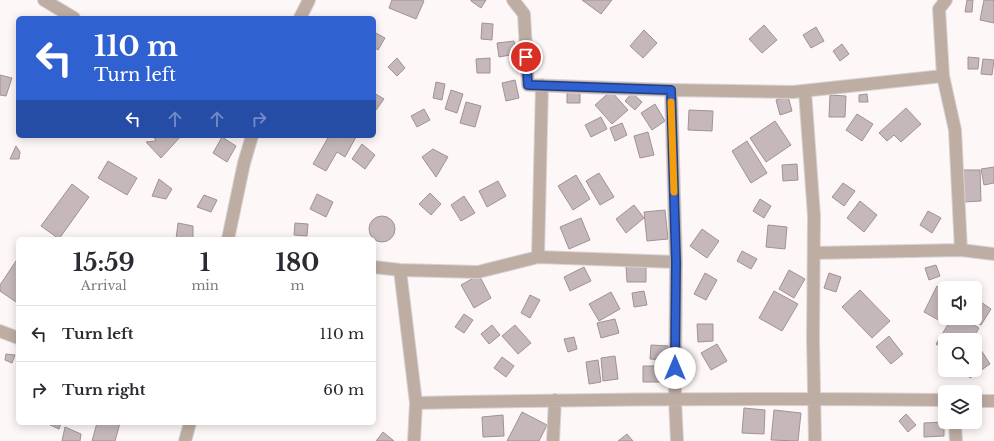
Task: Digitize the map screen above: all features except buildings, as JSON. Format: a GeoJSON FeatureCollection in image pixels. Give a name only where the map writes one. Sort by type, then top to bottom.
{"type":"FeatureCollection","features":[{"type":"Feature","properties":{"kind":"street"},"geometry":{"type":"LineString","coordinates":[[44,0],[71,16]]}},
{"type":"Feature","properties":{"kind":"street"},"geometry":{"type":"LineString","coordinates":[[301,16],[309,0]]}},
{"type":"Feature","properties":{"kind":"street"},"geometry":{"type":"LineString","coordinates":[[513,0],[524,14],[528,85],[671,90],[793,92],[943,76]]}},
{"type":"Feature","properties":{"kind":"street"},"geometry":{"type":"LineString","coordinates":[[946,0],[939,9],[943,76],[955,130],[960,250]]}},
{"type":"Feature","properties":{"kind":"street"},"geometry":{"type":"LineString","coordinates":[[538,257],[542,86]]}},
{"type":"Feature","properties":{"kind":"street"},"geometry":{"type":"LineString","coordinates":[[671,90],[676,262],[675,399],[677,441]]}},
{"type":"Feature","properties":{"kind":"street"},"geometry":{"type":"LineString","coordinates":[[805,91],[814,216],[813,339],[815,441]]}},
{"type":"Feature","properties":{"kind":"street"},"geometry":{"type":"LineString","coordinates":[[228,237],[244,164],[251,138]]}},
{"type":"Feature","properties":{"kind":"street"},"geometry":{"type":"LineString","coordinates":[[814,253],[960,250],[994,254]]}},
{"type":"Feature","properties":{"kind":"street"},"geometry":{"type":"LineString","coordinates":[[376,268],[478,272],[538,257],[676,262]]}},
{"type":"Feature","properties":{"kind":"street"},"geometry":{"type":"LineString","coordinates":[[400,270],[416,403],[414,441]]}},
{"type":"Feature","properties":{"kind":"street"},"geometry":{"type":"LineString","coordinates":[[0,331],[16,337]]}},
{"type":"Feature","properties":{"kind":"street"},"geometry":{"type":"LineString","coordinates":[[416,403],[675,399],[938,400]]}},
{"type":"Feature","properties":{"kind":"street"},"geometry":{"type":"LineString","coordinates":[[553,441],[555,400]]}},
{"type":"Feature","properties":{"kind":"street"},"geometry":{"type":"LineString","coordinates":[[982,401],[994,401]]}},
{"type":"Feature","properties":{"kind":"street"},"geometry":{"type":"LineString","coordinates":[[185,441],[189,425]]}},
{"type":"Feature","properties":{"kind":"street"},"geometry":{"type":"LineString","coordinates":[[955,429],[956,441]]}},
{"type":"Feature","properties":{"kind":"slow traffic"},"geometry":{"type":"LineString","coordinates":[[671,102],[674,192]]}},
{"type":"Feature","properties":{"kind":"route"},"geometry":{"type":"LineString","coordinates":[[526,57],[528,85],[671,90],[676,262],[675,368]]}}]}
